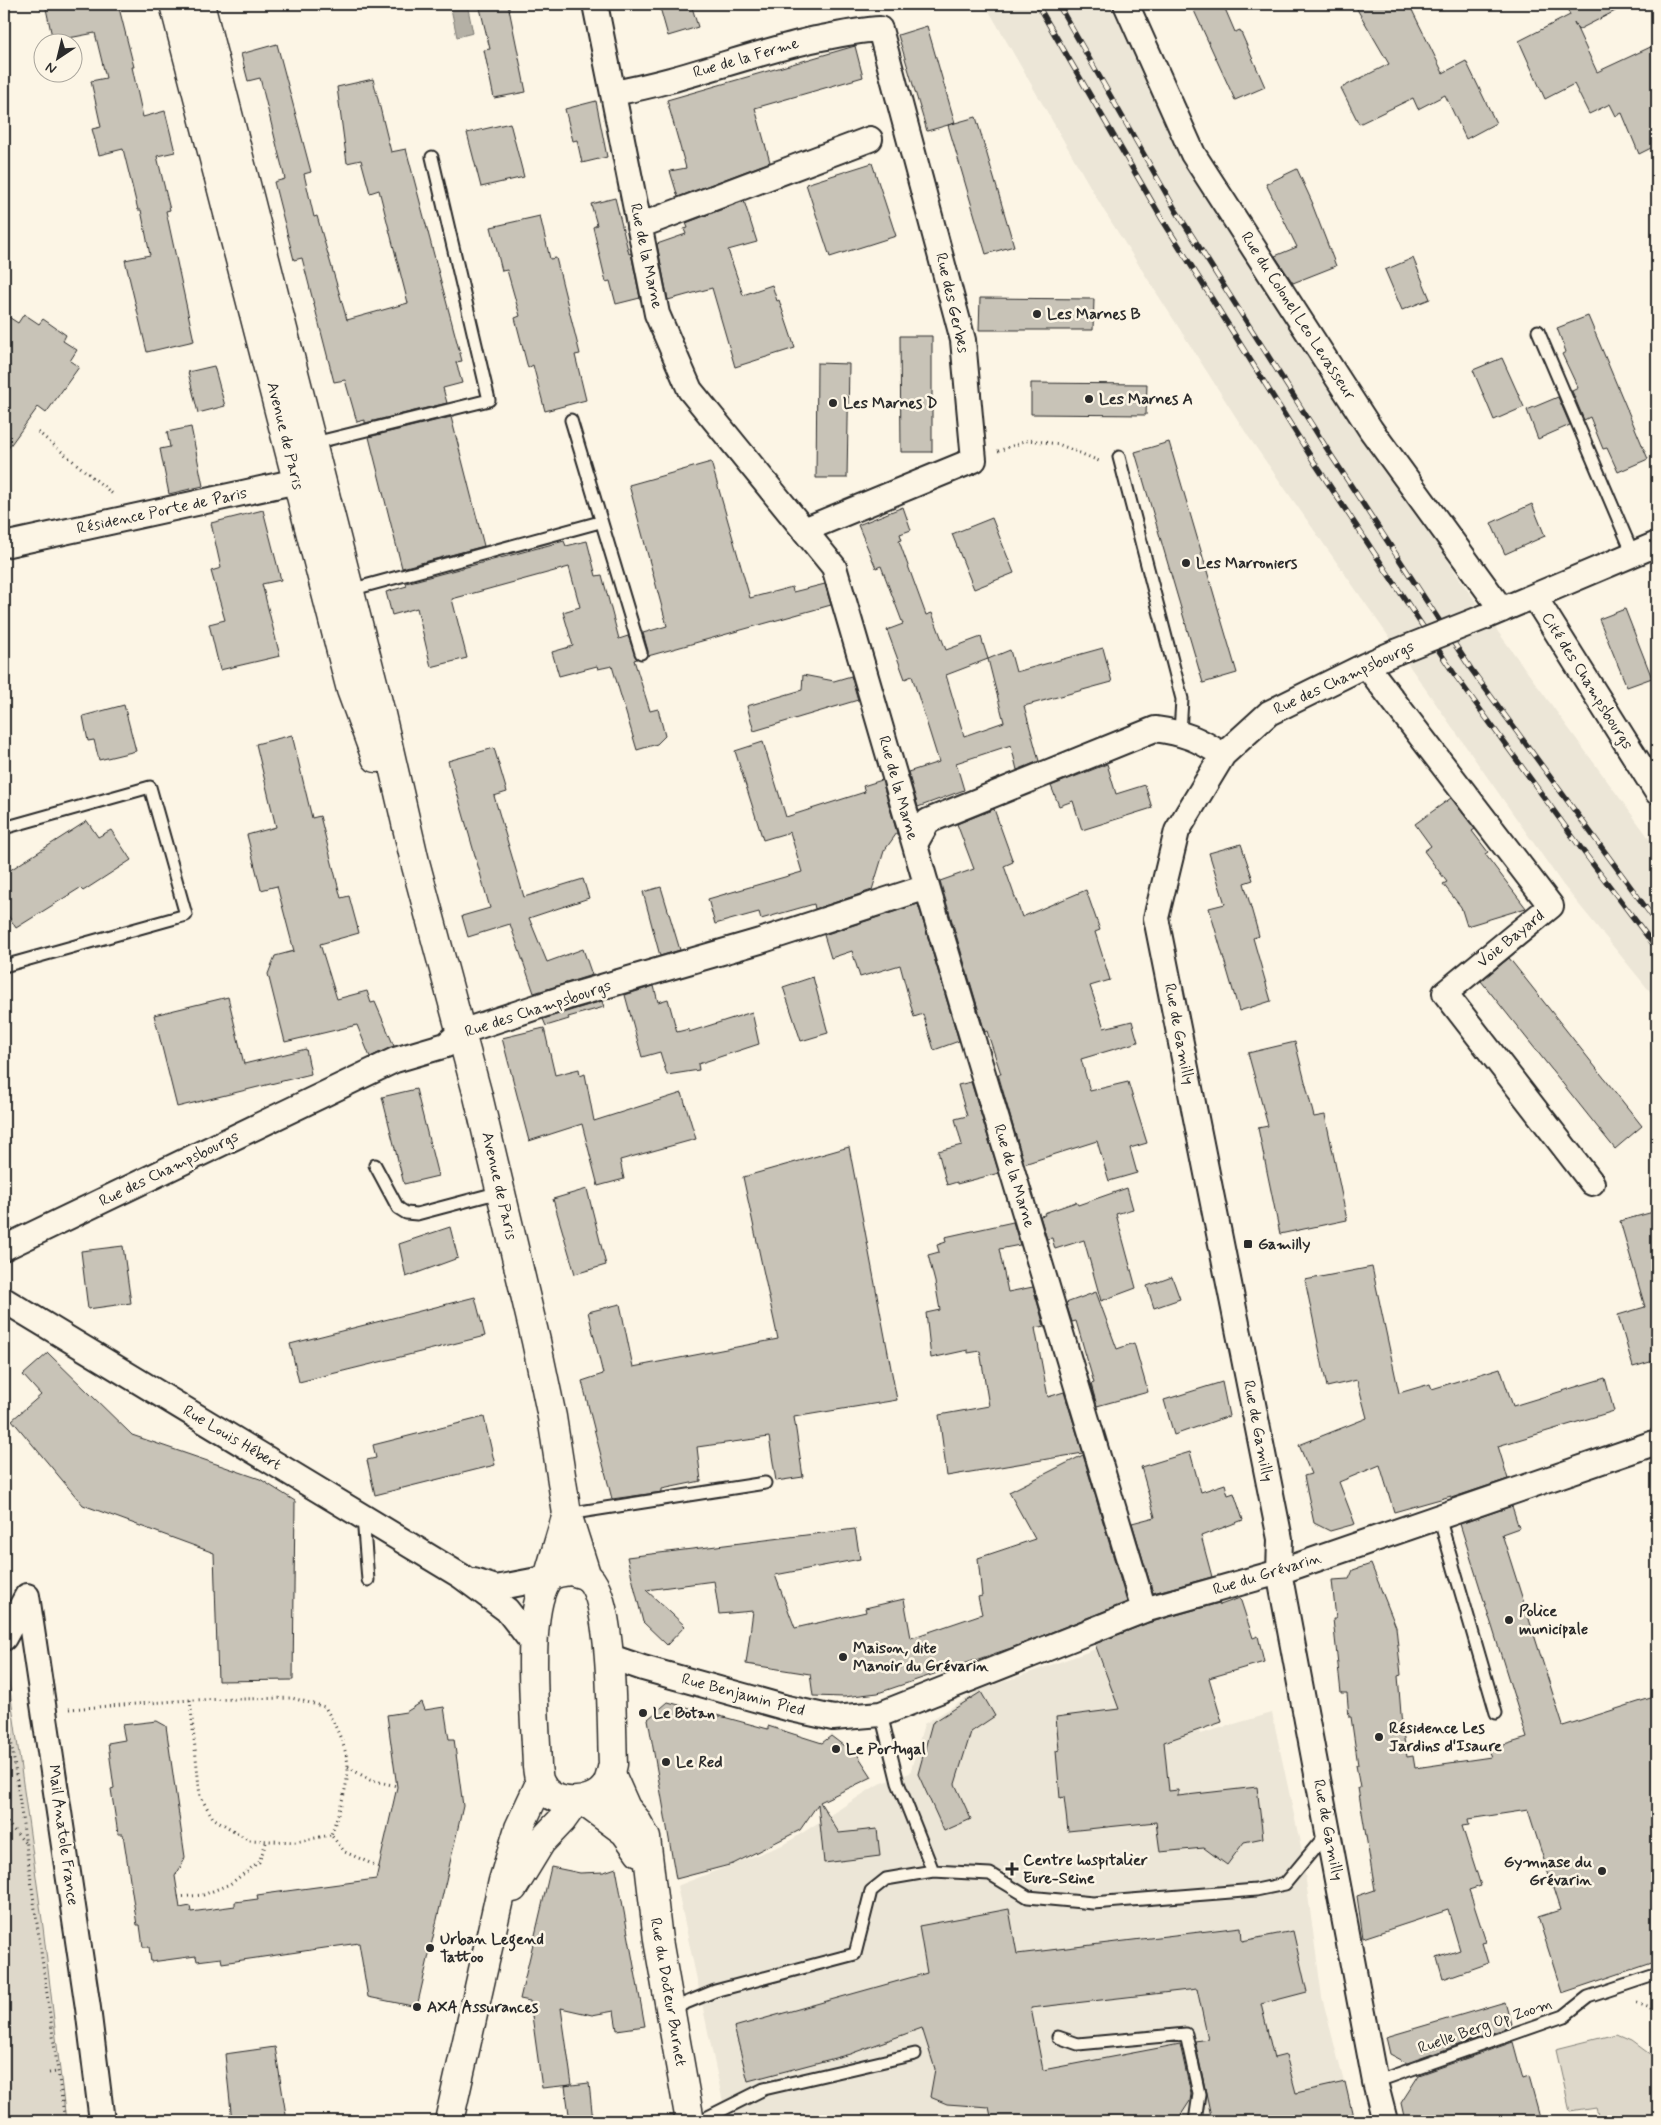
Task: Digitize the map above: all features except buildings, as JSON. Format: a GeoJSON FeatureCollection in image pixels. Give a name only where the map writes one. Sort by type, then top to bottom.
{"type":"FeatureCollection","features":[{"type":"Feature","properties":{"kind":"main road","name":"Avenue de Paris"},"geometry":{"type":"LineString","coordinates":[[174,4],[300,446]]}},
{"type":"Feature","properties":{"kind":"main road","name":"Avenue de Paris"},"geometry":{"type":"LineString","coordinates":[[200,4],[308,479],[352,690],[415,862]]}},
{"type":"Feature","properties":{"kind":"main road","name":"Avenue de Paris"},"geometry":{"type":"LineString","coordinates":[[308,479],[350,590],[415,862],[461,1032],[538,1351],[552,1417],[567,1514],[588,1577],[595,1586],[602,1605],[608,1656],[613,1764],[611,1774]]}},
{"type":"Feature","properties":{"kind":"main road","name":"Avenue de Paris"},"geometry":{"type":"LineString","coordinates":[[540,1783],[537,1767],[532,1642],[540,1595],[548,1578],[567,1514]]}},
{"type":"Feature","properties":{"kind":"main road"},"geometry":{"type":"LineString","coordinates":[[548,1578],[559,1572],[571,1571],[588,1577]]}},
{"type":"Feature","properties":{"kind":"main road"},"geometry":{"type":"LineString","coordinates":[[489,1947],[512,1891],[531,1856],[579,1801],[595,1796],[605,1787],[611,1774]]}},
{"type":"Feature","properties":{"kind":"main road","name":"Rue du Docteur Burnet"},"geometry":{"type":"LineString","coordinates":[[611,1774],[626,1808],[636,1820],[646,1838],[647,1863],[658,1940],[690,2121]]}},
{"type":"Feature","properties":{"kind":"main road"},"geometry":{"type":"LineString","coordinates":[[449,2121],[503,1881],[519,1828],[540,1783]]}},
{"type":"Feature","properties":{"kind":"main road","name":"Rue du Docteur Burnet"},"geometry":{"type":"LineString","coordinates":[[540,1783],[550,1794],[560,1800],[579,1801],[625,1832],[647,1863]]}},
{"type":"Feature","properties":{"kind":"street","name":"Rue de la Marne"},"geometry":{"type":"LineString","coordinates":[[595,4],[656,314],[690,390],[834,567],[927,887],[1144,1610]]}},
{"type":"Feature","properties":{"kind":"street","name":"Rue du Colonel Leo Levasseur"},"geometry":{"type":"LineString","coordinates":[[1126,4],[1193,154],[1371,430],[1494,613]]}},
{"type":"Feature","properties":{"kind":"street","name":"Rue de la Ferme"},"geometry":{"type":"LineString","coordinates":[[613,93],[642,88],[799,43],[860,30],[880,29]]}},
{"type":"Feature","properties":{"kind":"street","name":"Rue des Gerbes"},"geometry":{"type":"LineString","coordinates":[[880,29],[963,340],[974,460]]}},
{"type":"Feature","properties":{"kind":"street"},"geometry":{"type":"LineString","coordinates":[[639,226],[870,139]]}},
{"type":"Feature","properties":{"kind":"street"},"geometry":{"type":"LineString","coordinates":[[804,530],[974,460]]}},
{"type":"Feature","properties":{"kind":"street","name":"Résidence Porte de Paris"},"geometry":{"type":"LineString","coordinates":[[4,545],[308,479]]}},
{"type":"Feature","properties":{"kind":"street","name":"Rue des Champsbourgs"},"geometry":{"type":"LineString","coordinates":[[1224,755],[1268,713],[1366,664],[1494,613],[1657,544]]}},
{"type":"Feature","properties":{"kind":"street","name":"Cité des Champsbourgs"},"geometry":{"type":"LineString","coordinates":[[1534,596],[1657,792]]}},
{"type":"Feature","properties":{"kind":"street","name":"Voie Bayard"},"geometry":{"type":"LineString","coordinates":[[1366,664],[1551,906],[1445,993],[1592,1183]]}},
{"type":"Feature","properties":{"kind":"street"},"geometry":{"type":"LineString","coordinates":[[915,844],[928,821],[1155,729],[1180,732],[1202,741],[1224,755]]}},
{"type":"Feature","properties":{"kind":"street","name":"Rue de Gamilly"},"geometry":{"type":"LineString","coordinates":[[1224,755],[1177,831],[1156,918],[1280,1539],[1279,1572],[1375,2082],[1385,2121]]}},
{"type":"Feature","properties":{"kind":"street","name":"Rue des Champsbourgs"},"geometry":{"type":"LineString","coordinates":[[4,1248],[395,1060],[446,1045],[461,1032],[586,992],[760,942],[927,887]]}},
{"type":"Feature","properties":{"kind":"street","name":"Rue Louis Hébert"},"geometry":{"type":"LineString","coordinates":[[4,1300],[460,1576],[507,1610],[532,1642]]}},
{"type":"Feature","properties":{"kind":"street","name":"Rue du Grévarin"},"geometry":{"type":"LineString","coordinates":[[880,1714],[1144,1610],[1279,1572],[1657,1442]]}},
{"type":"Feature","properties":{"kind":"street","name":"Rue Louis Hébert"},"geometry":{"type":"LineString","coordinates":[[460,1576],[496,1588],[548,1578]]}},
{"type":"Feature","properties":{"kind":"street","name":"Mail Anatole France"},"geometry":{"type":"LineString","coordinates":[[4,1638],[27,1596],[88,2008],[102,2121]]}},
{"type":"Feature","properties":{"kind":"street","name":"Rue Benjamin Pied"},"geometry":{"type":"LineString","coordinates":[[608,1656],[643,1668],[787,1708],[833,1718],[880,1714]]}},
{"type":"Feature","properties":{"kind":"lane"},"geometry":{"type":"LineString","coordinates":[[300,446],[489,400],[432,157]]}},
{"type":"Feature","properties":{"kind":"lane"},"geometry":{"type":"LineString","coordinates":[[1538,331],[1633,554]]}},
{"type":"Feature","properties":{"kind":"lane"},"geometry":{"type":"LineString","coordinates":[[571,420],[600,522],[641,652]]}},
{"type":"Feature","properties":{"kind":"lane"},"geometry":{"type":"LineString","coordinates":[[1119,457],[1182,699],[1180,732]]}},
{"type":"Feature","properties":{"kind":"lane"},"geometry":{"type":"LineString","coordinates":[[350,590],[600,522]]}},
{"type":"Feature","properties":{"kind":"lane"},"geometry":{"type":"LineString","coordinates":[[4,828],[150,787],[186,915],[4,966]]}},
{"type":"Feature","properties":{"kind":"lane"},"geometry":{"type":"LineString","coordinates":[[375,1165],[398,1208],[406,1213],[417,1214],[500,1192]]}},
{"type":"Feature","properties":{"kind":"lane"},"geometry":{"type":"LineString","coordinates":[[567,1514],[765,1483]]}},
{"type":"Feature","properties":{"kind":"lane"},"geometry":{"type":"LineString","coordinates":[[362,1517],[368,1580]]}},
{"type":"Feature","properties":{"kind":"lane"},"geometry":{"type":"LineString","coordinates":[[1439,1517],[1496,1713]]}},
{"type":"Feature","properties":{"kind":"lane"},"geometry":{"type":"LineString","coordinates":[[880,1714],[898,1783],[932,1871]]}},
{"type":"Feature","properties":{"kind":"lane"},"geometry":{"type":"LineString","coordinates":[[671,2009],[715,1992],[855,1954],[871,1891],[886,1880],[932,1871],[990,1874],[1028,1897],[1093,1903],[1256,1890],[1285,1884],[1328,1832]]}},
{"type":"Feature","properties":{"kind":"lane","name":"Ruelle Berg Op Zoom"},"geometry":{"type":"LineString","coordinates":[[1375,2082],[1564,2016],[1588,1997],[1657,1974]]}},
{"type":"Feature","properties":{"kind":"lane"},"geometry":{"type":"LineString","coordinates":[[1058,2037],[1078,2044],[1186,2034],[1199,2094],[1195,2121]]}},
{"type":"Feature","properties":{"kind":"lane"},"geometry":{"type":"LineString","coordinates":[[700,2121],[764,2089],[914,2054]]}},
{"type":"Feature","properties":{"kind":"path"},"geometry":{"type":"LineString","coordinates":[[38,432],[140,516]]}},
{"type":"Feature","properties":{"kind":"path"},"geometry":{"type":"LineString","coordinates":[[974,460],[1029,440],[1058,444],[1098,461],[1119,457]]}},
{"type":"Feature","properties":{"kind":"path"},"geometry":{"type":"LineString","coordinates":[[4,1690],[65,2121]]}},
{"type":"Feature","properties":{"kind":"path"},"geometry":{"type":"LineString","coordinates":[[44,1708],[74,1709],[190,1700],[292,1698],[325,1707],[340,1734],[348,1767],[339,1811],[331,1835]]}},
{"type":"Feature","properties":{"kind":"path"},"geometry":{"type":"LineString","coordinates":[[190,1700],[200,1796],[213,1818],[249,1840],[295,1842],[331,1835]]}},
{"type":"Feature","properties":{"kind":"path"},"geometry":{"type":"LineString","coordinates":[[348,1767],[370,1780],[397,1786]]}},
{"type":"Feature","properties":{"kind":"path"},"geometry":{"type":"LineString","coordinates":[[4,1819],[26,1844]]}},
{"type":"Feature","properties":{"kind":"path"},"geometry":{"type":"LineString","coordinates":[[331,1835],[345,1852],[379,1867]]}},
{"type":"Feature","properties":{"kind":"path"},"geometry":{"type":"LineString","coordinates":[[178,1897],[203,1895],[230,1884],[259,1862],[266,1840]]}},
{"type":"Feature","properties":{"kind":"path"},"geometry":{"type":"LineString","coordinates":[[49,2073],[57,2072]]}},
{"type":"Feature","properties":{"kind":"shaded area"},"geometry":{"type":"Polygon","coordinates":[[[450,4],[467,4],[473,33],[457,37],[450,4]]]}},
{"type":"Feature","properties":{"kind":"shaded area"},"geometry":{"type":"Polygon","coordinates":[[[985,4],[1116,4],[1369,438],[1463,584],[1657,849],[1657,1000],[1563,885],[1248,436],[1103,209],[985,4]]]}},
{"type":"Feature","properties":{"kind":"shaded area"},"geometry":{"type":"Polygon","coordinates":[[[4,1647],[43,1927],[66,2121],[4,2121],[4,1647]]]}},
{"type":"Feature","properties":{"kind":"shaded area","name":"Centre hospitalier Eure-Seine"},"geometry":{"type":"Polygon","coordinates":[[[1096,1649],[1108,1682],[1146,1672],[1179,1659],[1200,1734],[1272,1713],[1302,1852],[1322,1997],[1354,2121],[727,2121],[677,1886],[785,1844],[877,1785],[910,1773],[924,1724],[980,1690],[1096,1649]]]}},
{"type":"Feature","properties":{"kind":"shaded area"},"geometry":{"type":"Polygon","coordinates":[[[1616,2034],[1632,2041],[1655,2058],[1657,2066],[1657,2121],[1599,2121],[1595,2107],[1570,2111],[1556,2049],[1616,2034]]]}},
{"type":"Feature","properties":{"kind":"railway"},"geometry":{"type":"LineString","coordinates":[[1037,4],[1162,219],[1316,465],[1455,675],[1657,949]]}},
{"type":"Feature","properties":{"kind":"railway"},"geometry":{"type":"LineString","coordinates":[[1058,4],[1175,209],[1331,455],[1471,669],[1657,923]]}},
{"type":"Feature","properties":{"kind":"place","name":"Les Marnes B"},"geometry":{"type":"Point","coordinates":[1037,314]}},
{"type":"Feature","properties":{"kind":"place","name":"Les Marnes A"},"geometry":{"type":"Point","coordinates":[1089,399]}},
{"type":"Feature","properties":{"kind":"place","name":"Les Marnes D"},"geometry":{"type":"Point","coordinates":[833,403]}},
{"type":"Feature","properties":{"kind":"place","name":"Les Marroniers"},"geometry":{"type":"Point","coordinates":[1186,563]}},
{"type":"Feature","properties":{"kind":"place","name":"Gamilly"},"geometry":{"type":"Point","coordinates":[1248,1244]}},
{"type":"Feature","properties":{"kind":"place","name":"Police municipale"},"geometry":{"type":"Point","coordinates":[1509,1620]}},
{"type":"Feature","properties":{"kind":"place","name":"Maison, dite Manoir du Grévarin"},"geometry":{"type":"Point","coordinates":[843,1657]}},
{"type":"Feature","properties":{"kind":"place","name":"Le Botan"},"geometry":{"type":"Point","coordinates":[643,1713]}},
{"type":"Feature","properties":{"kind":"place","name":"Résidence Les Jardins d'Isaure"},"geometry":{"type":"Point","coordinates":[1379,1737]}},
{"type":"Feature","properties":{"kind":"place","name":"Le Portugal"},"geometry":{"type":"Point","coordinates":[836,1749]}},
{"type":"Feature","properties":{"kind":"place","name":"Le Red"},"geometry":{"type":"Point","coordinates":[666,1762]}},
{"type":"Feature","properties":{"kind":"place","name":"Centre hospitalier Eure-Seine"},"geometry":{"type":"Point","coordinates":[1012,1869]}},
{"type":"Feature","properties":{"kind":"place","name":"Gymnase du Grévarin"},"geometry":{"type":"Point","coordinates":[1602,1871]}},
{"type":"Feature","properties":{"kind":"place","name":"Urban Legend Tattoo"},"geometry":{"type":"Point","coordinates":[430,1948]}},
{"type":"Feature","properties":{"kind":"place","name":"AXA Assurances"},"geometry":{"type":"Point","coordinates":[417,2007]}}]}
